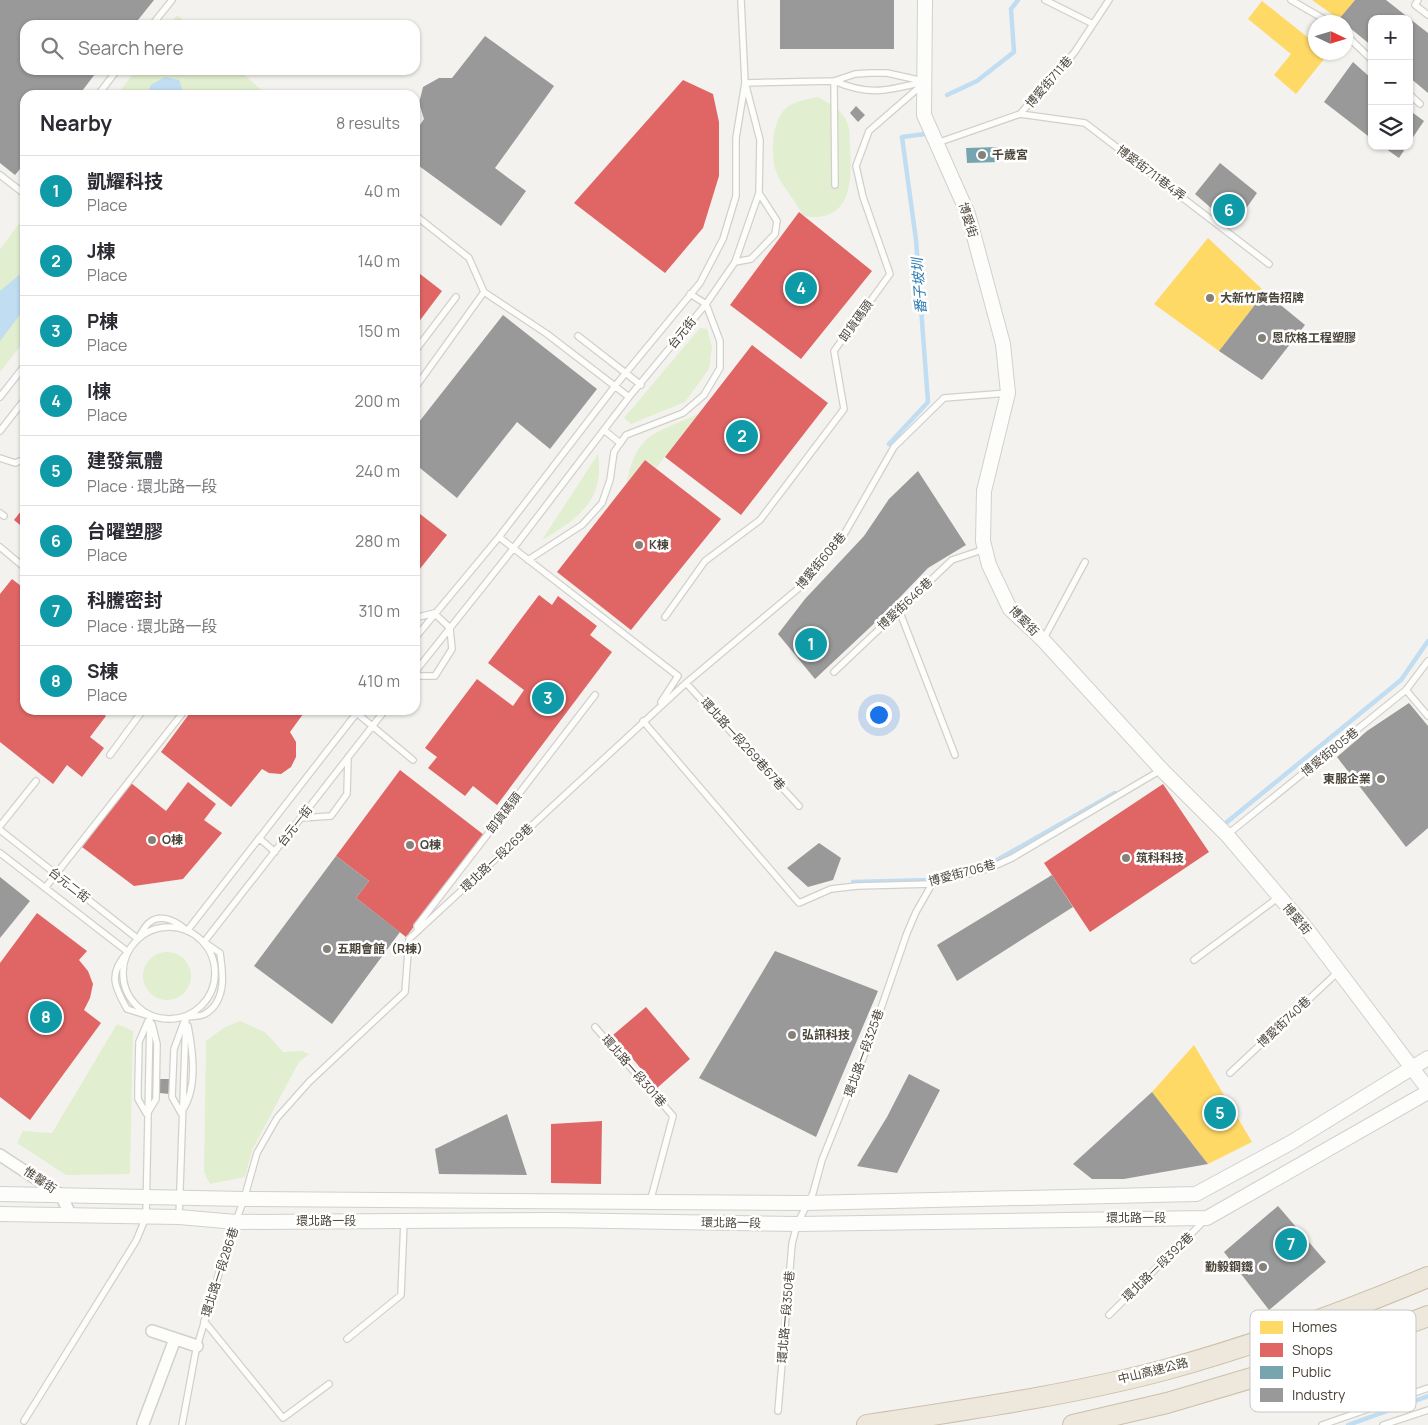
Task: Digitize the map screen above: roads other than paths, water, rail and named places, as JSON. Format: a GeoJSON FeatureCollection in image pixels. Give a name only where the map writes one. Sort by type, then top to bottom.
{"type":"FeatureCollection","features":[{"type":"Feature","properties":{"kind":"highway","name":"中山高速公路"},"geometry":{"type":"LineString","coordinates":[[1343,1310],[1428,1277]]}},
{"type":"Feature","properties":{"kind":"highway"},"geometry":{"type":"LineString","coordinates":[[1416,1321],[1428,1316]]}},
{"type":"Feature","properties":{"kind":"highway","name":"中山高速公路"},"geometry":{"type":"LineString","coordinates":[[867,1425],[961,1411],[1168,1369],[1250,1342]]}},
{"type":"Feature","properties":{"kind":"highway"},"geometry":{"type":"LineString","coordinates":[[1073,1425],[1167,1403],[1250,1379]]}},
{"type":"Feature","properties":{"kind":"street","name":"博愛街"},"geometry":{"type":"LineString","coordinates":[[925,0],[924,115],[968,214],[1003,344],[1008,393],[984,491],[983,541],[989,565],[1010,609],[1043,640],[1162,770],[1227,835],[1339,971],[1428,1090]]}},
{"type":"Feature","properties":{"kind":"street","name":"環北路一段"},"geometry":{"type":"LineString","coordinates":[[0,1194],[146,1198],[806,1203],[1196,1194],[1292,1142],[1428,1058]]}},
{"type":"Feature","properties":{"kind":"street","name":"環北路一段"},"geometry":{"type":"LineString","coordinates":[[0,1214],[179,1217],[236,1222],[404,1221],[798,1224],[1207,1218],[1428,1090]]}},
{"type":"Feature","properties":{"kind":"street","name":"惟馨街"},"geometry":{"type":"LineString","coordinates":[[0,1155],[61,1195],[70,1214]]}},
{"type":"Feature","properties":{"kind":"street"},"geometry":{"type":"LineString","coordinates":[[152,1331],[197,1346]]}},
{"type":"Feature","properties":{"kind":"street"},"geometry":{"type":"LineString","coordinates":[[143,1424],[175,1339]]}},
{"type":"Feature","properties":{"kind":"lane"},"geometry":{"type":"LineString","coordinates":[[156,20],[172,0]]}},
{"type":"Feature","properties":{"kind":"lane","name":"台元街"},"geometry":{"type":"LineString","coordinates":[[513,549],[629,397],[641,385],[706,304],[735,262],[759,193],[760,140],[745,82],[741,0]]}},
{"type":"Feature","properties":{"kind":"lane"},"geometry":{"type":"LineString","coordinates":[[1045,0],[1093,24]]}},
{"type":"Feature","properties":{"kind":"lane","name":"博愛街711巷"},"geometry":{"type":"LineString","coordinates":[[937,143],[1020,114],[1074,53],[1109,0]]}},
{"type":"Feature","properties":{"kind":"lane"},"geometry":{"type":"LineString","coordinates":[[1291,0],[1317,15]]}},
{"type":"Feature","properties":{"kind":"lane"},"geometry":{"type":"LineString","coordinates":[[1418,0],[1415,5],[1428,15]]}},
{"type":"Feature","properties":{"kind":"lane"},"geometry":{"type":"LineString","coordinates":[[1353,42],[1368,56]]}},
{"type":"Feature","properties":{"kind":"lane"},"geometry":{"type":"LineString","coordinates":[[745,82],[834,81],[855,74],[870,72],[887,73],[925,82]]}},
{"type":"Feature","properties":{"kind":"lane"},"geometry":{"type":"LineString","coordinates":[[102,90],[113,75]]}},
{"type":"Feature","properties":{"kind":"lane"},"geometry":{"type":"LineString","coordinates":[[834,81],[856,90],[888,91],[925,82]]}},
{"type":"Feature","properties":{"kind":"lane"},"geometry":{"type":"LineString","coordinates":[[834,81],[835,185]]}},
{"type":"Feature","properties":{"kind":"lane","name":"台元街"},"geometry":{"type":"LineString","coordinates":[[499,537],[615,386],[700,283],[723,239],[736,196],[736,138],[745,82]]}},
{"type":"Feature","properties":{"kind":"lane","name":"卸貨碼頭"},"geometry":{"type":"LineString","coordinates":[[665,617],[705,561],[760,520],[844,409],[834,351],[890,274],[864,198],[856,166],[869,131],[925,82]]}},
{"type":"Feature","properties":{"kind":"lane"},"geometry":{"type":"LineString","coordinates":[[1413,98],[1420,104]]}},
{"type":"Feature","properties":{"kind":"lane","name":"博愛街711巷4弄"},"geometry":{"type":"LineString","coordinates":[[1020,114],[1085,123],[1269,264]]}},
{"type":"Feature","properties":{"kind":"lane"},"geometry":{"type":"LineString","coordinates":[[0,174],[20,190]]}},
{"type":"Feature","properties":{"kind":"lane"},"geometry":{"type":"LineString","coordinates":[[735,262],[751,259],[775,234],[777,221],[759,193]]}},
{"type":"Feature","properties":{"kind":"lane"},"geometry":{"type":"LineString","coordinates":[[420,219],[469,258],[484,292],[546,334],[629,397]]}},
{"type":"Feature","properties":{"kind":"lane"},"geometry":{"type":"LineString","coordinates":[[420,381],[484,292]]}},
{"type":"Feature","properties":{"kind":"lane"},"geometry":{"type":"LineString","coordinates":[[528,560],[582,525],[602,503],[610,480],[614,452],[626,435],[683,413],[704,395],[720,368],[720,342],[706,304],[690,294]]}},
{"type":"Feature","properties":{"kind":"lane"},"geometry":{"type":"LineString","coordinates":[[420,344],[456,297]]}},
{"type":"Feature","properties":{"kind":"lane"},"geometry":{"type":"LineString","coordinates":[[578,336],[641,385]]}},
{"type":"Feature","properties":{"kind":"lane"},"geometry":{"type":"LineString","coordinates":[[0,397],[20,371]]}},
{"type":"Feature","properties":{"kind":"lane","name":"博愛街608巷"},"geometry":{"type":"LineString","coordinates":[[644,721],[686,682],[800,587],[842,538],[894,447],[944,398],[1008,393]]}},
{"type":"Feature","properties":{"kind":"lane"},"geometry":{"type":"LineString","coordinates":[[0,431],[20,407]]}},
{"type":"Feature","properties":{"kind":"lane"},"geometry":{"type":"LineString","coordinates":[[604,430],[620,443]]}},
{"type":"Feature","properties":{"kind":"lane"},"geometry":{"type":"LineString","coordinates":[[0,458],[15,463],[20,461]]}},
{"type":"Feature","properties":{"kind":"lane"},"geometry":{"type":"LineString","coordinates":[[420,631],[499,537],[678,676],[656,710]]}},
{"type":"Feature","properties":{"kind":"lane"},"geometry":{"type":"LineString","coordinates":[[0,547],[20,564]]}},
{"type":"Feature","properties":{"kind":"lane"},"geometry":{"type":"LineString","coordinates":[[420,666],[513,549]]}},
{"type":"Feature","properties":{"kind":"lane","name":"博愛街646巷"},"geometry":{"type":"LineString","coordinates":[[834,672],[952,560],[985,549]]}},
{"type":"Feature","properties":{"kind":"lane"},"geometry":{"type":"LineString","coordinates":[[1043,640],[1086,562]]}},
{"type":"Feature","properties":{"kind":"lane"},"geometry":{"type":"LineString","coordinates":[[899,610],[955,755]]}},
{"type":"Feature","properties":{"kind":"lane"},"geometry":{"type":"LineString","coordinates":[[420,617],[434,613]]}},
{"type":"Feature","properties":{"kind":"lane"},"geometry":{"type":"LineString","coordinates":[[420,676],[434,676],[452,649],[450,628],[434,613]]}},
{"type":"Feature","properties":{"kind":"lane","name":"博愛街805巷"},"geometry":{"type":"LineString","coordinates":[[1227,835],[1406,690],[1428,661]]}},
{"type":"Feature","properties":{"kind":"lane","name":"環北路一段269巷67巷"},"geometry":{"type":"LineString","coordinates":[[686,682],[799,806]]}},
{"type":"Feature","properties":{"kind":"lane"},"geometry":{"type":"LineString","coordinates":[[1406,690],[1428,716]]}},
{"type":"Feature","properties":{"kind":"lane","name":"卸貨碼頭"},"geometry":{"type":"LineString","coordinates":[[418,931],[417,926],[595,695]]}},
{"type":"Feature","properties":{"kind":"lane"},"geometry":{"type":"LineString","coordinates":[[110,755],[139,715]]}},
{"type":"Feature","properties":{"kind":"lane"},"geometry":{"type":"LineString","coordinates":[[45,888],[181,715]]}},
{"type":"Feature","properties":{"kind":"lane","name":"台元一街"},"geometry":{"type":"LineString","coordinates":[[187,930],[353,715]]}},
{"type":"Feature","properties":{"kind":"lane"},"geometry":{"type":"LineString","coordinates":[[360,715],[413,760]]}},
{"type":"Feature","properties":{"kind":"lane","name":"台元一街"},"geometry":{"type":"LineString","coordinates":[[204,942],[381,715]]}},
{"type":"Feature","properties":{"kind":"lane","name":"博愛街706巷"},"geometry":{"type":"LineString","coordinates":[[644,721],[799,903],[831,889],[857,886],[932,884],[990,868],[1012,858],[1162,770]]}},
{"type":"Feature","properties":{"kind":"lane","name":"環北路一段269巷"},"geometry":{"type":"LineString","coordinates":[[244,1199],[256,1153],[277,1118],[343,1049],[404,992],[409,939],[644,721]]}},
{"type":"Feature","properties":{"kind":"lane"},"geometry":{"type":"LineString","coordinates":[[301,818],[331,816],[348,794],[348,757]]}},
{"type":"Feature","properties":{"kind":"lane"},"geometry":{"type":"LineString","coordinates":[[0,826],[36,781]]}},
{"type":"Feature","properties":{"kind":"lane","name":"台元二街"},"geometry":{"type":"LineString","coordinates":[[0,830],[138,939]]}},
{"type":"Feature","properties":{"kind":"lane"},"geometry":{"type":"LineString","coordinates":[[259,838],[274,852]]}},
{"type":"Feature","properties":{"kind":"lane","name":"台元二街"},"geometry":{"type":"LineString","coordinates":[[0,853],[128,952]]}},
{"type":"Feature","properties":{"kind":"lane","name":"環北路一段325巷"},"geometry":{"type":"LineString","coordinates":[[798,1224],[806,1203],[813,1192],[822,1160],[870,1043],[907,934],[916,912],[932,884]]}},
{"type":"Feature","properties":{"kind":"lane"},"geometry":{"type":"LineString","coordinates":[[1194,960],[1279,897]]}},
{"type":"Feature","properties":{"kind":"lane"},"geometry":{"type":"LineString","coordinates":[[172,927],[187,930],[220,953],[223,987],[214,1004],[204,1014],[174,1019],[150,1017],[134,1004],[125,991],[122,976],[124,960],[138,939],[157,928],[172,927]]}},
{"type":"Feature","properties":{"kind":"lane"},"geometry":{"type":"LineString","coordinates":[[181,1113],[172,1097],[174,1049],[186,1017],[201,1007],[210,995],[214,980],[214,965],[204,942]]}},
{"type":"Feature","properties":{"kind":"lane","name":"博愛街740巷"},"geometry":{"type":"LineString","coordinates":[[1230,1073],[1339,971]]}},
{"type":"Feature","properties":{"kind":"lane"},"geometry":{"type":"LineString","coordinates":[[24,1421],[136,1241],[146,1217],[150,1017]]}},
{"type":"Feature","properties":{"kind":"lane"},"geometry":{"type":"LineString","coordinates":[[147,1115],[138,1099],[139,1042],[150,1017]]}},
{"type":"Feature","properties":{"kind":"lane"},"geometry":{"type":"LineString","coordinates":[[179,1217],[181,1113],[186,1017]]}},
{"type":"Feature","properties":{"kind":"lane","name":"環北路一段301巷"},"geometry":{"type":"LineString","coordinates":[[595,1027],[673,1116],[650,1202]]}},
{"type":"Feature","properties":{"kind":"lane","name":"環北路一段286巷"},"geometry":{"type":"LineString","coordinates":[[182,1425],[197,1346],[244,1199]]}},
{"type":"Feature","properties":{"kind":"lane","name":"環北路一段392巷"},"geometry":{"type":"LineString","coordinates":[[1108,1315],[1207,1218]]}},
{"type":"Feature","properties":{"kind":"lane"},"geometry":{"type":"LineString","coordinates":[[347,1339],[400,1295],[404,1221]]}},
{"type":"Feature","properties":{"kind":"lane","name":"環北路一段350巷"},"geometry":{"type":"LineString","coordinates":[[778,1411],[792,1244],[798,1224]]}},
{"type":"Feature","properties":{"kind":"lane"},"geometry":{"type":"LineString","coordinates":[[204,1321],[282,1418],[329,1384]]}},
{"type":"Feature","properties":{"kind":"lane"},"geometry":{"type":"LineString","coordinates":[[1416,1392],[1428,1388]]}},
{"type":"Feature","properties":{"kind":"lane"},"geometry":{"type":"LineString","coordinates":[[1383,1425],[1428,1410]]}},
{"type":"Feature","properties":{"kind":"lane"},"geometry":{"type":"LineString","coordinates":[[1322,1425],[1359,1412]]}},
{"type":"Feature","properties":{"kind":"water"},"geometry":{"type":"Polygon","coordinates":[[[165,77],[179,80],[182,90],[149,90],[151,85],[165,77]]]}},
{"type":"Feature","properties":{"kind":"water"},"geometry":{"type":"Polygon","coordinates":[[[20,274],[20,315],[0,341],[0,291],[20,274]]]}},
{"type":"Feature","properties":{"kind":"waterway","name":"番子坡圳"},"geometry":{"type":"LineString","coordinates":[[947,95],[977,81],[1014,52],[1011,9],[1018,0]]}},
{"type":"Feature","properties":{"kind":"waterway","name":"番子坡圳"},"geometry":{"type":"LineString","coordinates":[[889,444],[928,402],[916,240],[902,137],[925,134]]}},
{"type":"Feature","properties":{"kind":"waterway"},"geometry":{"type":"LineString","coordinates":[[1227,822],[1401,680],[1428,641]]}},
{"type":"Feature","properties":{"kind":"waterway"},"geometry":{"type":"LineString","coordinates":[[853,882],[931,880],[992,863],[1115,793]]}},
{"type":"Feature","properties":{"kind":"waterway"},"geometry":{"type":"LineString","coordinates":[[1416,1400],[1428,1396]]}},
{"type":"Feature","properties":{"kind":"waterway"},"geometry":{"type":"LineString","coordinates":[[1348,1425],[1384,1412]]}},
{"type":"Feature","properties":{"kind":"place","name":"千歲宮"},"geometry":{"type":"Point","coordinates":[982,155]}},
{"type":"Feature","properties":{"kind":"place","name":"台曜塑膠"},"geometry":{"type":"Point","coordinates":[1229,210]}},
{"type":"Feature","properties":{"kind":"place","name":"I棟"},"geometry":{"type":"Point","coordinates":[801,288]}},
{"type":"Feature","properties":{"kind":"place","name":"大新竹廣告招牌"},"geometry":{"type":"Point","coordinates":[1210,298]}},
{"type":"Feature","properties":{"kind":"place","name":"恩欣格工程塑膠"},"geometry":{"type":"Point","coordinates":[1262,338]}},
{"type":"Feature","properties":{"kind":"place","name":"J棟"},"geometry":{"type":"Point","coordinates":[742,436]}},
{"type":"Feature","properties":{"kind":"place","name":"K棟"},"geometry":{"type":"Point","coordinates":[639,545]}},
{"type":"Feature","properties":{"kind":"place","name":"凱耀科技"},"geometry":{"type":"Point","coordinates":[811,644]}},
{"type":"Feature","properties":{"kind":"place","name":"P棟"},"geometry":{"type":"Point","coordinates":[548,698]}},
{"type":"Feature","properties":{"kind":"place","name":"東服企業"},"geometry":{"type":"Point","coordinates":[1381,779]}},
{"type":"Feature","properties":{"kind":"place","name":"O棟"},"geometry":{"type":"Point","coordinates":[152,840]}},
{"type":"Feature","properties":{"kind":"place","name":"Q棟"},"geometry":{"type":"Point","coordinates":[410,845]}},
{"type":"Feature","properties":{"kind":"place","name":"筑科科技"},"geometry":{"type":"Point","coordinates":[1126,858]}},
{"type":"Feature","properties":{"kind":"place","name":"五期會館（R棟）"},"geometry":{"type":"Point","coordinates":[327,949]}},
{"type":"Feature","properties":{"kind":"place","name":"S棟"},"geometry":{"type":"Point","coordinates":[46,1017]}},
{"type":"Feature","properties":{"kind":"place","name":"弘訊科技"},"geometry":{"type":"Point","coordinates":[792,1035]}},
{"type":"Feature","properties":{"kind":"place","name":"建發氣體"},"geometry":{"type":"Point","coordinates":[1220,1113]}},
{"type":"Feature","properties":{"kind":"place","name":"科騰密封"},"geometry":{"type":"Point","coordinates":[1291,1244]}},
{"type":"Feature","properties":{"kind":"place","name":"勤毅鋼鐵"},"geometry":{"type":"Point","coordinates":[1263,1267]}}]}
